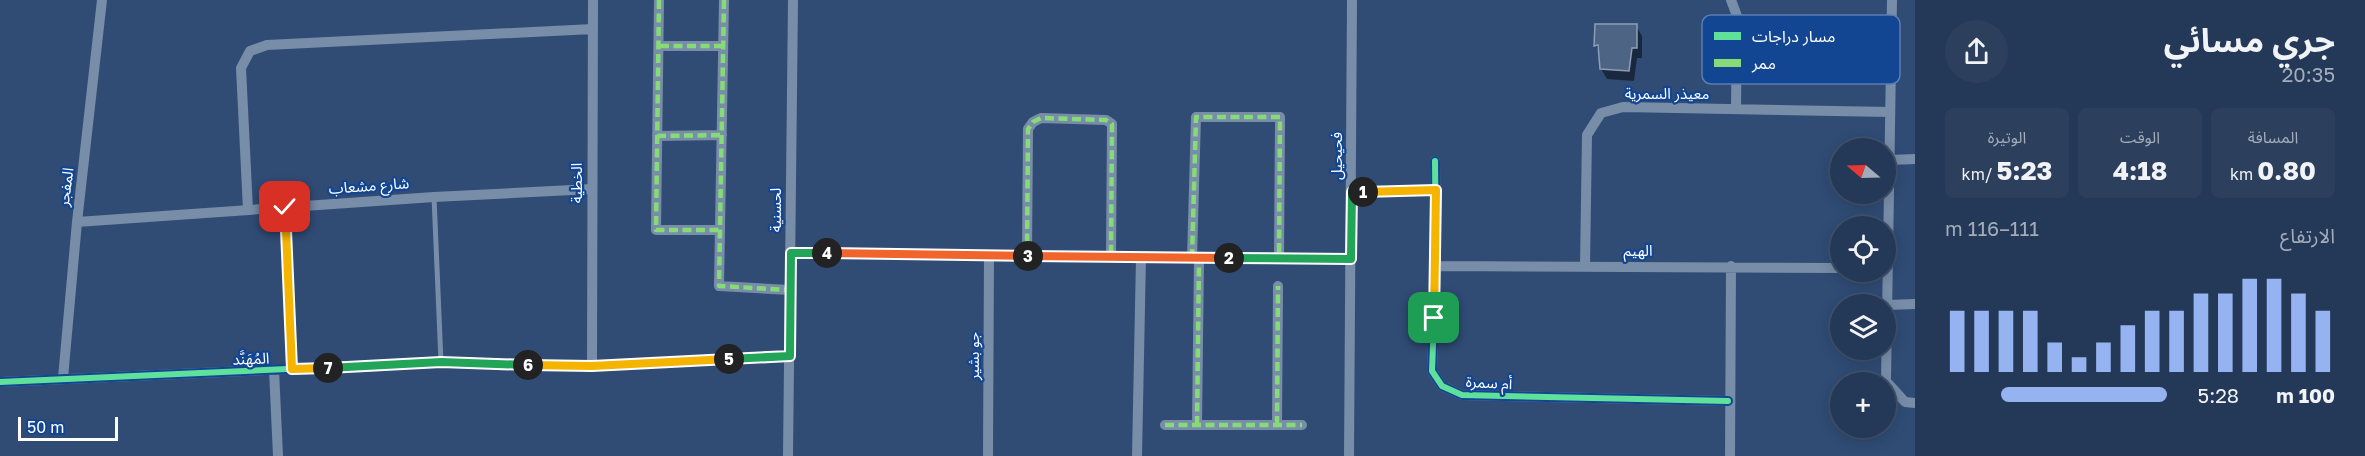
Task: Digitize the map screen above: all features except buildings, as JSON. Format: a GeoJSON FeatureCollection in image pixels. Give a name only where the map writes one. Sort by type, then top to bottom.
{"type":"FeatureCollection","features":[{"type":"Feature","properties":{"kind":"street","name":"المفجر"},"geometry":{"type":"LineString","coordinates":[[63,378],[77,222],[102,0]]}},
{"type":"Feature","properties":{"kind":"street","name":"الخطية"},"geometry":{"type":"LineString","coordinates":[[592,366],[593,0]]}},
{"type":"Feature","properties":{"kind":"street"},"geometry":{"type":"LineString","coordinates":[[659,0],[656,230],[720,230]]}},
{"type":"Feature","properties":{"kind":"street"},"geometry":{"type":"LineString","coordinates":[[724,0],[719,288],[790,290]]}},
{"type":"Feature","properties":{"kind":"street","name":"لحسنية"},"geometry":{"type":"LineString","coordinates":[[788,456],[793,0]]}},
{"type":"Feature","properties":{"kind":"street","name":"فحيحيل"},"geometry":{"type":"LineString","coordinates":[[1349,456],[1352,0]]}},
{"type":"Feature","properties":{"kind":"street"},"geometry":{"type":"LineString","coordinates":[[1731,0],[1737,15]]}},
{"type":"Feature","properties":{"kind":"street"},"geometry":{"type":"LineString","coordinates":[[1892,0],[1892,15]]}},
{"type":"Feature","properties":{"kind":"street"},"geometry":{"type":"LineString","coordinates":[[248,210],[241,68],[250,51],[267,45],[593,28]]}},
{"type":"Feature","properties":{"kind":"street"},"geometry":{"type":"LineString","coordinates":[[660,46],[723,46]]}},
{"type":"Feature","properties":{"kind":"street"},"geometry":{"type":"LineString","coordinates":[[1736,84],[1736,109]]}},
{"type":"Feature","properties":{"kind":"street"},"geometry":{"type":"LineString","coordinates":[[1890,84],[1890,138]]}},
{"type":"Feature","properties":{"kind":"street","name":"معيذر السمرية"},"geometry":{"type":"LineString","coordinates":[[1585,266],[1587,135],[1601,113],[1623,107],[1890,112]]}},
{"type":"Feature","properties":{"kind":"street"},"geometry":{"type":"LineString","coordinates":[[1197,425],[1196,117],[1280,117],[1279,259]]}},
{"type":"Feature","properties":{"kind":"street"},"geometry":{"type":"LineString","coordinates":[[1027,256],[1028,129],[1033,122],[1041,118],[1106,120],[1112,124],[1111,257]]}},
{"type":"Feature","properties":{"kind":"street"},"geometry":{"type":"LineString","coordinates":[[657,136],[722,135]]}},
{"type":"Feature","properties":{"kind":"street"},"geometry":{"type":"LineString","coordinates":[[1896,160],[1915,159]]}},
{"type":"Feature","properties":{"kind":"street","name":"أم سمرة"},"geometry":{"type":"LineString","coordinates":[[1435,161],[1436,266],[1432,371],[1442,386],[1462,395],[1728,401]]}},
{"type":"Feature","properties":{"kind":"street","name":"شارع مشعاب"},"geometry":{"type":"LineString","coordinates":[[77,222],[434,196],[592,189]]}},
{"type":"Feature","properties":{"kind":"street"},"geometry":{"type":"LineString","coordinates":[[1352,192],[1436,190]]}},
{"type":"Feature","properties":{"kind":"street"},"geometry":{"type":"LineString","coordinates":[[285,207],[292,369]]}},
{"type":"Feature","properties":{"kind":"street"},"geometry":{"type":"LineString","coordinates":[[791,253],[1351,259]]}},
{"type":"Feature","properties":{"kind":"street","name":"جو بشير"},"geometry":{"type":"LineString","coordinates":[[988,456],[989,255]]}},
{"type":"Feature","properties":{"kind":"street"},"geometry":{"type":"LineString","coordinates":[[1137,456],[1141,257]]}},
{"type":"Feature","properties":{"kind":"street","name":"الهيم"},"geometry":{"type":"LineString","coordinates":[[1436,266],[1830,268]]}},
{"type":"Feature","properties":{"kind":"street"},"geometry":{"type":"LineString","coordinates":[[1730,456],[1728,401],[1731,266]]}},
{"type":"Feature","properties":{"kind":"street"},"geometry":{"type":"LineString","coordinates":[[1277,425],[1278,286]]}},
{"type":"Feature","properties":{"kind":"street"},"geometry":{"type":"LineString","coordinates":[[1896,305],[1915,304]]}},
{"type":"Feature","properties":{"kind":"street","name":"المُهَنَّد"},"geometry":{"type":"LineString","coordinates":[[0,382],[441,362],[592,366],[790,356]]}},
{"type":"Feature","properties":{"kind":"street"},"geometry":{"type":"LineString","coordinates":[[1886,360],[1886,381],[1905,402],[1915,403]]}},
{"type":"Feature","properties":{"kind":"street"},"geometry":{"type":"LineString","coordinates":[[274,370],[278,456]]}},
{"type":"Feature","properties":{"kind":"street"},"geometry":{"type":"LineString","coordinates":[[1165,425],[1302,425]]}},
{"type":"Feature","properties":{"kind":"lane"},"geometry":{"type":"LineString","coordinates":[[434,196],[441,362]]}},
{"type":"Feature","properties":{"kind":"marked path"},"geometry":{"type":"LineString","coordinates":[[659,0],[656,230],[720,230]]}},
{"type":"Feature","properties":{"kind":"marked path"},"geometry":{"type":"LineString","coordinates":[[724,0],[719,286],[790,290]]}},
{"type":"Feature","properties":{"kind":"marked path"},"geometry":{"type":"LineString","coordinates":[[660,46],[723,46]]}},
{"type":"Feature","properties":{"kind":"marked path"},"geometry":{"type":"LineString","coordinates":[[1192,258],[1196,117],[1280,117],[1279,259]]}},
{"type":"Feature","properties":{"kind":"marked path"},"geometry":{"type":"LineString","coordinates":[[1027,256],[1028,129],[1033,122],[1041,118],[1106,120],[1112,124],[1111,257]]}},
{"type":"Feature","properties":{"kind":"marked path"},"geometry":{"type":"LineString","coordinates":[[657,136],[722,135]]}},
{"type":"Feature","properties":{"kind":"marked path"},"geometry":{"type":"LineString","coordinates":[[1197,425],[1199,258]]}},
{"type":"Feature","properties":{"kind":"marked path"},"geometry":{"type":"LineString","coordinates":[[1277,425],[1278,286]]}},
{"type":"Feature","properties":{"kind":"marked path"},"geometry":{"type":"LineString","coordinates":[[1165,425],[1302,425]]}},
{"type":"Feature","properties":{"kind":"cycle path"},"geometry":{"type":"LineString","coordinates":[[1435,161],[1436,266],[1432,371],[1442,386],[1462,395],[1728,401]]}},
{"type":"Feature","properties":{"kind":"cycle path"},"geometry":{"type":"LineString","coordinates":[[791,253],[1351,259]]}},
{"type":"Feature","properties":{"kind":"cycle path"},"geometry":{"type":"LineString","coordinates":[[0,382],[441,362],[592,366],[790,356]]}},
{"type":"Feature","properties":{"kind":"route"},"geometry":{"type":"LineString","coordinates":[[285,207],[292,369],[441,362],[592,366],[790,356],[791,253],[1351,259],[1352,192],[1436,190],[1434,318]]}}]}
